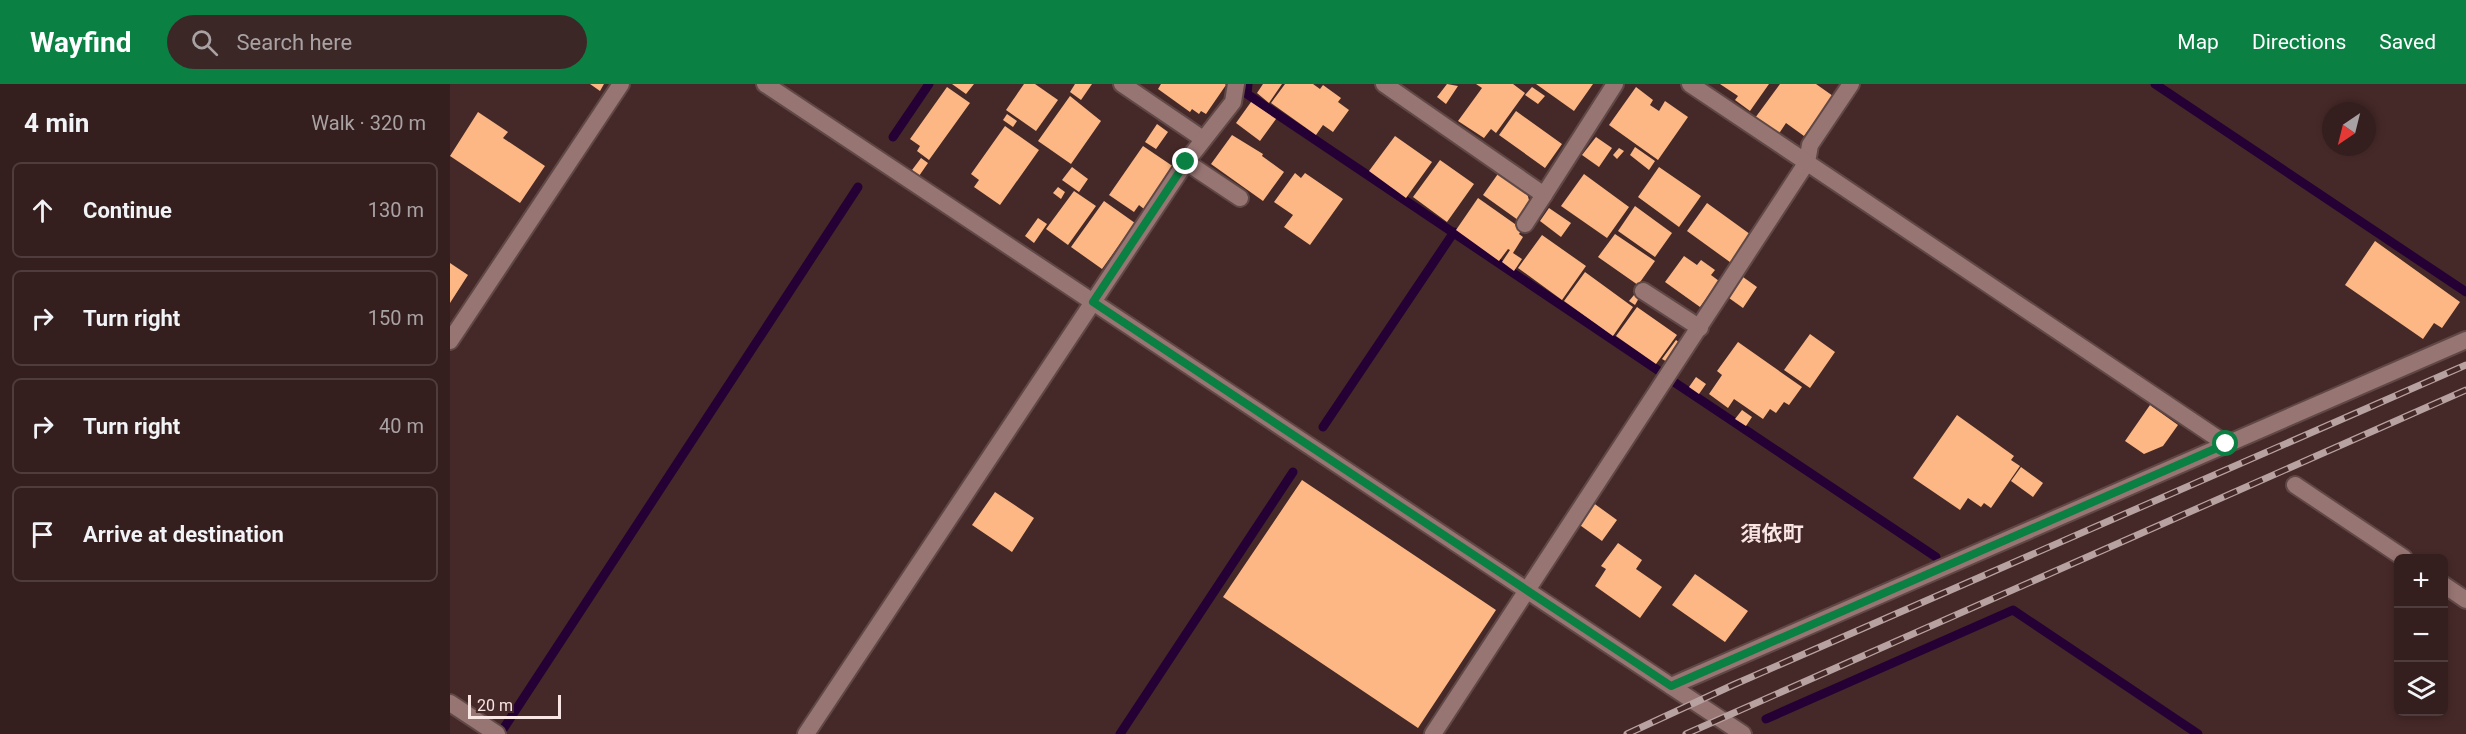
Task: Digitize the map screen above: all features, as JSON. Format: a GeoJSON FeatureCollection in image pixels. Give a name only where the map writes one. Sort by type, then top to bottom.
{"type":"FeatureCollection","features":[{"type":"Feature","properties":{"kind":"street"},"geometry":{"type":"LineString","coordinates":[[450,341],[621,84]]}},
{"type":"Feature","properties":{"kind":"street"},"geometry":{"type":"LineString","coordinates":[[765,84],[1743,734]]}},
{"type":"Feature","properties":{"kind":"street"},"geometry":{"type":"LineString","coordinates":[[1122,84],[1203,140]]}},
{"type":"Feature","properties":{"kind":"street"},"geometry":{"type":"LineString","coordinates":[[806,734],[1186,162],[1233,102],[1236,84]]}},
{"type":"Feature","properties":{"kind":"street"},"geometry":{"type":"LineString","coordinates":[[1384,84],[1544,195]]}},
{"type":"Feature","properties":{"kind":"street"},"geometry":{"type":"LineString","coordinates":[[1525,224],[1615,84]]}},
{"type":"Feature","properties":{"kind":"street"},"geometry":{"type":"LineString","coordinates":[[1690,84],[2226,444]]}},
{"type":"Feature","properties":{"kind":"street"},"geometry":{"type":"LineString","coordinates":[[1433,734],[1807,162],[1810,145],[1851,84]]}},
{"type":"Feature","properties":{"kind":"street"},"geometry":{"type":"LineString","coordinates":[[1186,162],[1240,198]]}},
{"type":"Feature","properties":{"kind":"street"},"geometry":{"type":"LineString","coordinates":[[1643,291],[1700,328]]}},
{"type":"Feature","properties":{"kind":"street"},"geometry":{"type":"LineString","coordinates":[[1671,686],[2466,340]]}},
{"type":"Feature","properties":{"kind":"street"},"geometry":{"type":"LineString","coordinates":[[2295,485],[2398,554]]}},
{"type":"Feature","properties":{"kind":"street"},"geometry":{"type":"LineString","coordinates":[[2448,588],[2466,600]]}},
{"type":"Feature","properties":{"kind":"street"},"geometry":{"type":"LineString","coordinates":[[450,703],[492,731]]}},
{"type":"Feature","properties":{"kind":"building"},"geometry":{"type":"Polygon","coordinates":[[[590,84],[604,84],[600,91],[590,84]]]}},
{"type":"Feature","properties":{"kind":"building"},"geometry":{"type":"Polygon","coordinates":[[[952,84],[974,84],[966,94],[952,84]]]}},
{"type":"Feature","properties":{"kind":"building"},"geometry":{"type":"Polygon","coordinates":[[[1024,84],[1035,84],[1058,100],[1036,131],[1006,110],[1024,84]]]}},
{"type":"Feature","properties":{"kind":"building"},"geometry":{"type":"Polygon","coordinates":[[[1075,84],[1092,84],[1081,100],[1070,92],[1075,84]]]}},
{"type":"Feature","properties":{"kind":"building"},"geometry":{"type":"Polygon","coordinates":[[[1161,84],[1226,85],[1206,114],[1201,111],[1199,114],[1192,109],[1190,112],[1158,89],[1161,84]]]}},
{"type":"Feature","properties":{"kind":"building"},"geometry":{"type":"Polygon","coordinates":[[[1263,84],[1282,84],[1269,103],[1257,93],[1263,84]]]}},
{"type":"Feature","properties":{"kind":"building"},"geometry":{"type":"Polygon","coordinates":[[[1285,84],[1313,84],[1320,89],[1323,85],[1341,98],[1338,102],[1349,110],[1333,132],[1323,125],[1316,135],[1271,103],[1285,84]]]}},
{"type":"Feature","properties":{"kind":"building"},"geometry":{"type":"Polygon","coordinates":[[[1447,84],[1458,86],[1446,104],[1437,97],[1447,84]]]}},
{"type":"Feature","properties":{"kind":"building"},"geometry":{"type":"Polygon","coordinates":[[[1476,84],[1513,84],[1525,93],[1496,133],[1491,129],[1484,138],[1458,121],[1482,88],[1476,84]]]}},
{"type":"Feature","properties":{"kind":"building"},"geometry":{"type":"Polygon","coordinates":[[[1536,84],[1593,84],[1574,111],[1536,84]]]}},
{"type":"Feature","properties":{"kind":"building"},"geometry":{"type":"Polygon","coordinates":[[[1720,84],[1769,84],[1750,111],[1735,100],[1738,96],[1720,84]]]}},
{"type":"Feature","properties":{"kind":"building"},"geometry":{"type":"Polygon","coordinates":[[[1780,84],[1816,84],[1833,96],[1804,136],[1786,123],[1778,135],[1755,118],[1780,84]]]}},
{"type":"Feature","properties":{"kind":"building"},"geometry":{"type":"Polygon","coordinates":[[[947,87],[970,103],[929,160],[917,151],[920,146],[910,139],[947,87]]]}},
{"type":"Feature","properties":{"kind":"building"},"geometry":{"type":"Polygon","coordinates":[[[1532,87],[1545,96],[1538,104],[1525,95],[1532,87]]]}},
{"type":"Feature","properties":{"kind":"building"},"geometry":{"type":"Polygon","coordinates":[[[1636,87],[1653,100],[1650,105],[1659,111],[1665,101],[1688,117],[1658,160],[1609,125],[1636,87]]]}},
{"type":"Feature","properties":{"kind":"building"},"geometry":{"type":"Polygon","coordinates":[[[1070,96],[1101,121],[1071,164],[1038,141],[1070,96]]]}},
{"type":"Feature","properties":{"kind":"building"},"geometry":{"type":"Polygon","coordinates":[[[1251,102],[1276,119],[1260,141],[1236,123],[1251,102]]]}},
{"type":"Feature","properties":{"kind":"building"},"geometry":{"type":"Polygon","coordinates":[[[1516,111],[1562,144],[1545,168],[1499,135],[1516,111]]]}},
{"type":"Feature","properties":{"kind":"building"},"geometry":{"type":"Polygon","coordinates":[[[478,112],[508,132],[503,138],[545,166],[520,203],[450,156],[478,112]]]}},
{"type":"Feature","properties":{"kind":"building"},"geometry":{"type":"Polygon","coordinates":[[[1007,114],[1017,121],[1013,127],[1003,120],[1007,114]]]}},
{"type":"Feature","properties":{"kind":"building"},"geometry":{"type":"Polygon","coordinates":[[[1157,124],[1168,132],[1156,149],[1145,142],[1157,124]]]}},
{"type":"Feature","properties":{"kind":"building"},"geometry":{"type":"Polygon","coordinates":[[[1005,126],[1039,150],[1000,205],[974,187],[979,180],[971,174],[1005,126]]]}},
{"type":"Feature","properties":{"kind":"building"},"geometry":{"type":"Polygon","coordinates":[[[1232,135],[1263,154],[1262,156],[1284,172],[1263,201],[1211,164],[1232,135]]]}},
{"type":"Feature","properties":{"kind":"building"},"geometry":{"type":"Polygon","coordinates":[[[1395,136],[1432,162],[1406,198],[1369,171],[1395,136]]]}},
{"type":"Feature","properties":{"kind":"building"},"geometry":{"type":"Polygon","coordinates":[[[1596,137],[1612,148],[1599,167],[1582,155],[1596,137]]]}},
{"type":"Feature","properties":{"kind":"building"},"geometry":{"type":"Polygon","coordinates":[[[1143,146],[1174,167],[1144,209],[1139,205],[1134,212],[1109,195],[1143,146]]]}},
{"type":"Feature","properties":{"kind":"building"},"geometry":{"type":"Polygon","coordinates":[[[1635,147],[1655,161],[1649,170],[1630,155],[1635,147]]]}},
{"type":"Feature","properties":{"kind":"building"},"geometry":{"type":"Polygon","coordinates":[[[1619,148],[1624,151],[1617,159],[1613,155],[1619,148]]]}},
{"type":"Feature","properties":{"kind":"building"},"geometry":{"type":"Polygon","coordinates":[[[921,158],[928,163],[919,176],[912,170],[921,158]]]}},
{"type":"Feature","properties":{"kind":"building"},"geometry":{"type":"Polygon","coordinates":[[[1440,160],[1474,184],[1447,222],[1413,197],[1440,160]]]}},
{"type":"Feature","properties":{"kind":"building"},"geometry":{"type":"Polygon","coordinates":[[[1072,167],[1088,179],[1079,192],[1062,180],[1072,167]]]}},
{"type":"Feature","properties":{"kind":"building"},"geometry":{"type":"Polygon","coordinates":[[[1659,167],[1701,196],[1679,227],[1638,197],[1659,167]]]}},
{"type":"Feature","properties":{"kind":"building"},"geometry":{"type":"Polygon","coordinates":[[[1500,171],[1526,189],[1530,204],[1518,220],[1483,195],[1500,171]]]}},
{"type":"Feature","properties":{"kind":"building"},"geometry":{"type":"Polygon","coordinates":[[[1295,173],[1301,178],[1305,173],[1343,199],[1310,245],[1284,227],[1293,215],[1274,202],[1295,173]]]}},
{"type":"Feature","properties":{"kind":"building"},"geometry":{"type":"Polygon","coordinates":[[[1584,174],[1629,207],[1607,238],[1561,206],[1584,174]]]}},
{"type":"Feature","properties":{"kind":"building"},"geometry":{"type":"Polygon","coordinates":[[[1058,187],[1065,192],[1061,199],[1053,193],[1058,187]]]}},
{"type":"Feature","properties":{"kind":"building"},"geometry":{"type":"Polygon","coordinates":[[[1074,191],[1096,206],[1068,245],[1046,229],[1074,191]]]}},
{"type":"Feature","properties":{"kind":"building"},"geometry":{"type":"Polygon","coordinates":[[[1478,198],[1522,229],[1519,234],[1523,237],[1513,253],[1522,259],[1514,271],[1502,262],[1510,250],[1508,249],[1499,261],[1456,230],[1478,198]]]}},
{"type":"Feature","properties":{"kind":"building"},"geometry":{"type":"Polygon","coordinates":[[[1104,201],[1135,223],[1102,269],[1071,247],[1104,201]]]}},
{"type":"Feature","properties":{"kind":"building"},"geometry":{"type":"Polygon","coordinates":[[[1707,203],[1754,237],[1734,265],[1687,231],[1707,203]]]}},
{"type":"Feature","properties":{"kind":"building"},"geometry":{"type":"Polygon","coordinates":[[[1635,206],[1672,233],[1655,257],[1618,231],[1635,206]]]}},
{"type":"Feature","properties":{"kind":"building"},"geometry":{"type":"Polygon","coordinates":[[[1549,208],[1571,223],[1561,237],[1540,221],[1549,208]]]}},
{"type":"Feature","properties":{"kind":"building"},"geometry":{"type":"Polygon","coordinates":[[[1038,218],[1047,224],[1034,243],[1025,236],[1038,218]]]}},
{"type":"Feature","properties":{"kind":"building"},"geometry":{"type":"Polygon","coordinates":[[[1615,234],[1655,261],[1638,285],[1598,257],[1615,234]]]}},
{"type":"Feature","properties":{"kind":"building"},"geometry":{"type":"Polygon","coordinates":[[[1542,235],[1586,266],[1562,300],[1518,268],[1542,235]]]}},
{"type":"Feature","properties":{"kind":"building"},"geometry":{"type":"Polygon","coordinates":[[[2375,241],[2460,302],[2442,328],[2434,323],[2423,339],[2345,285],[2375,241]]]}},
{"type":"Feature","properties":{"kind":"building"},"geometry":{"type":"Polygon","coordinates":[[[1684,256],[1697,265],[1701,260],[1715,270],[1711,275],[1719,281],[1700,307],[1665,282],[1684,256]]]}},
{"type":"Feature","properties":{"kind":"building"},"geometry":{"type":"Polygon","coordinates":[[[450,263],[468,275],[450,303],[450,263]]]}},
{"type":"Feature","properties":{"kind":"building"},"geometry":{"type":"Polygon","coordinates":[[[1585,272],[1633,307],[1613,336],[1564,301],[1585,272]]]}},
{"type":"Feature","properties":{"kind":"building"},"geometry":{"type":"Polygon","coordinates":[[[1743,277],[1757,287],[1743,308],[1729,298],[1743,277]]]}},
{"type":"Feature","properties":{"kind":"building"},"geometry":{"type":"Polygon","coordinates":[[[1634,295],[1639,298],[1635,305],[1629,301],[1634,295]]]}},
{"type":"Feature","properties":{"kind":"building"},"geometry":{"type":"Polygon","coordinates":[[[1637,307],[1677,335],[1656,364],[1616,336],[1637,307]]]}},
{"type":"Feature","properties":{"kind":"building"},"geometry":{"type":"Polygon","coordinates":[[[1810,334],[1835,352],[1810,388],[1784,370],[1810,334]]]}},
{"type":"Feature","properties":{"kind":"building"},"geometry":{"type":"Polygon","coordinates":[[[1676,340],[1682,345],[1669,363],[1662,359],[1676,340]]]}},
{"type":"Feature","properties":{"kind":"building"},"geometry":{"type":"Polygon","coordinates":[[[1738,342],[1802,387],[1789,405],[1784,402],[1776,413],[1770,409],[1763,419],[1734,399],[1728,408],[1709,394],[1722,375],[1717,371],[1738,342]]]}},
{"type":"Feature","properties":{"kind":"building"},"geometry":{"type":"Polygon","coordinates":[[[1696,377],[1706,384],[1699,394],[1689,387],[1696,377]]]}},
{"type":"Feature","properties":{"kind":"building"},"geometry":{"type":"Polygon","coordinates":[[[2150,405],[2178,425],[2163,446],[2144,454],[2125,441],[2150,405]]]}},
{"type":"Feature","properties":{"kind":"building"},"geometry":{"type":"Polygon","coordinates":[[[1742,410],[1752,417],[1746,426],[1735,419],[1742,410]]]}},
{"type":"Feature","properties":{"kind":"building"},"geometry":{"type":"Polygon","coordinates":[[[1957,415],[2014,456],[2011,460],[2020,466],[1991,508],[1984,503],[1981,507],[1968,498],[1960,510],[1913,478],[1957,415]]]}},
{"type":"Feature","properties":{"kind":"building"},"geometry":{"type":"Polygon","coordinates":[[[2021,467],[2043,483],[2033,497],[2011,481],[2021,467]]]}},
{"type":"Feature","properties":{"kind":"building"},"geometry":{"type":"Polygon","coordinates":[[[1302,480],[1496,610],[1418,728],[1223,597],[1302,480]]]}},
{"type":"Feature","properties":{"kind":"building"},"geometry":{"type":"Polygon","coordinates":[[[995,492],[1034,518],[1012,552],[972,525],[995,492]]]}},
{"type":"Feature","properties":{"kind":"building"},"geometry":{"type":"Polygon","coordinates":[[[1592,502],[1617,520],[1602,541],[1577,523],[1592,502]]]}},
{"type":"Feature","properties":{"kind":"building"},"geometry":{"type":"Polygon","coordinates":[[[1618,543],[1642,560],[1636,569],[1662,587],[1640,618],[1595,586],[1606,569],[1601,566],[1618,543]]]}},
{"type":"Feature","properties":{"kind":"building"},"geometry":{"type":"Polygon","coordinates":[[[1695,574],[1748,611],[1725,642],[1672,605],[1695,574]]]}},
{"type":"Feature","properties":{"kind":"waterway"},"geometry":{"type":"LineString","coordinates":[[893,137],[929,84]]}},
{"type":"Feature","properties":{"kind":"waterway"},"geometry":{"type":"LineString","coordinates":[[1248,84],[1247,94],[1662,373]]}},
{"type":"Feature","properties":{"kind":"waterway"},"geometry":{"type":"LineString","coordinates":[[2155,84],[2466,292]]}},
{"type":"Feature","properties":{"kind":"waterway"},"geometry":{"type":"LineString","coordinates":[[500,734],[858,187]]}},
{"type":"Feature","properties":{"kind":"waterway"},"geometry":{"type":"LineString","coordinates":[[1323,427],[1454,232]]}},
{"type":"Feature","properties":{"kind":"waterway"},"geometry":{"type":"LineString","coordinates":[[1674,382],[1936,557]]}},
{"type":"Feature","properties":{"kind":"waterway"},"geometry":{"type":"LineString","coordinates":[[1120,734],[1293,472]]}},
{"type":"Feature","properties":{"kind":"waterway"},"geometry":{"type":"LineString","coordinates":[[1766,719],[2013,610],[2198,734]]}},
{"type":"Feature","properties":{"kind":"railway"},"geometry":{"type":"LineString","coordinates":[[1627,734],[1733,685],[2466,365]]}},
{"type":"Feature","properties":{"kind":"railway"},"geometry":{"type":"LineString","coordinates":[[1686,734],[2466,390]]}},
{"type":"Feature","properties":{"kind":"district","name":"須依町"},"geometry":{"type":"Point","coordinates":[1772,534]}},
{"type":"Feature","properties":{"kind":"route"},"geometry":{"type":"LineString","coordinates":[[1186,162],[1093,302],[1671,686],[2226,444]]}}]}
